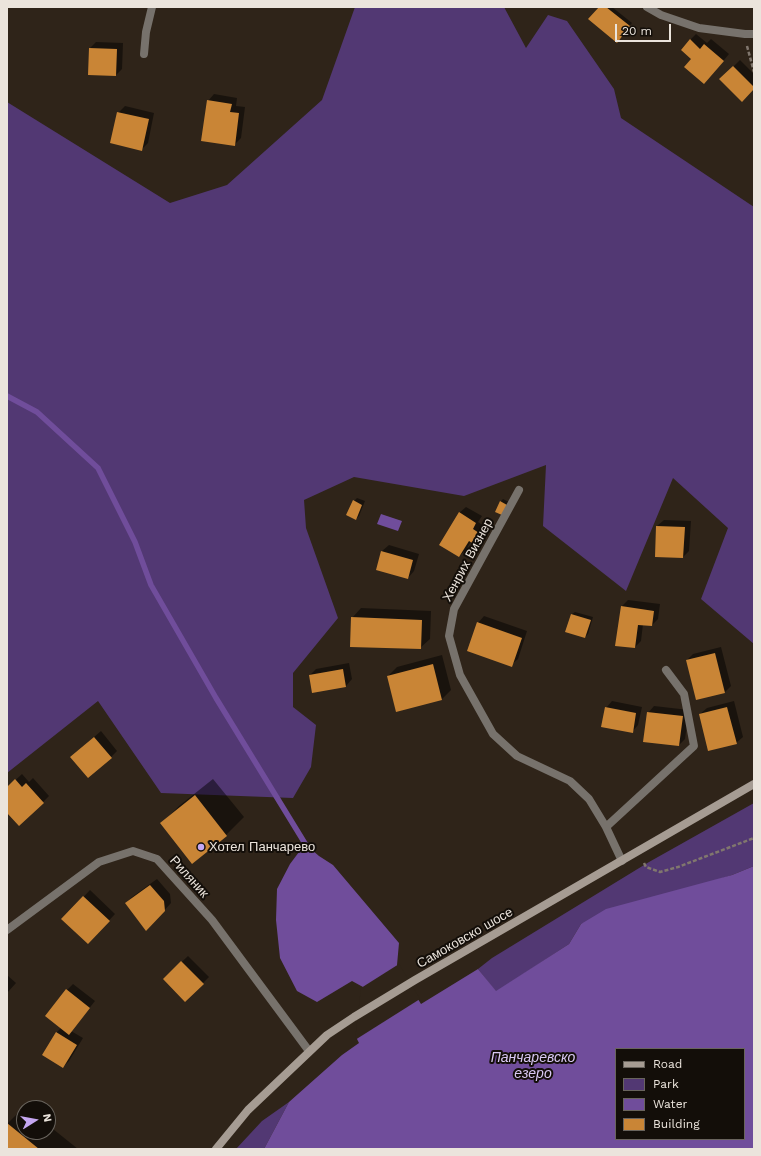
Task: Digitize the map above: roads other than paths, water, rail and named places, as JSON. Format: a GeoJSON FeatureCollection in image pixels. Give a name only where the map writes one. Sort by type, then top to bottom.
{"type":"FeatureCollection","features":[{"type":"Feature","properties":{"kind":"main road","name":"Самоковско шосе"},"geometry":{"type":"LineString","coordinates":[[216,1149],[248,1110],[327,1035],[415,980],[754,784]]}},
{"type":"Feature","properties":{"kind":"street"},"geometry":{"type":"LineString","coordinates":[[144,54],[146,32],[152,7]]}},
{"type":"Feature","properties":{"kind":"street"},"geometry":{"type":"LineString","coordinates":[[647,7],[661,15],[699,28],[754,34]]}},
{"type":"Feature","properties":{"kind":"street","name":"Хенрих Визнер"},"geometry":{"type":"LineString","coordinates":[[519,490],[454,609],[449,636],[460,675],[493,734],[517,756],[570,781],[589,799],[606,827],[622,861]]}},
{"type":"Feature","properties":{"kind":"street"},"geometry":{"type":"LineString","coordinates":[[606,827],[694,746],[684,694],[666,670]]}},
{"type":"Feature","properties":{"kind":"street","name":"Риляник"},"geometry":{"type":"LineString","coordinates":[[7,930],[99,862],[133,851],[157,858],[212,920],[309,1051]]}},
{"type":"Feature","properties":{"kind":"water"},"geometry":{"type":"Polygon","coordinates":[[[381,514],[402,521],[398,531],[377,524],[381,514]]]}},
{"type":"Feature","properties":{"kind":"water","name":"Панчаревско езеро"},"geometry":{"type":"Polygon","coordinates":[[[305,844],[333,865],[399,943],[397,965],[421,1004],[478,969],[496,991],[569,944],[581,924],[606,909],[732,875],[754,866],[754,1149],[264,1149],[289,1102],[342,1055],[359,1043],[357,1039],[363,987],[352,981],[317,1002],[297,991],[280,958],[276,920],[277,889],[290,864],[305,844]]]}},
{"type":"Feature","properties":{"kind":"waterway"},"geometry":{"type":"LineString","coordinates":[[7,396],[37,412],[98,468],[135,542],[151,585],[216,698],[309,850]]}},
{"type":"Feature","properties":{"kind":"place","name":"Хотел Панчарево"},"geometry":{"type":"Point","coordinates":[201,847]}}]}
